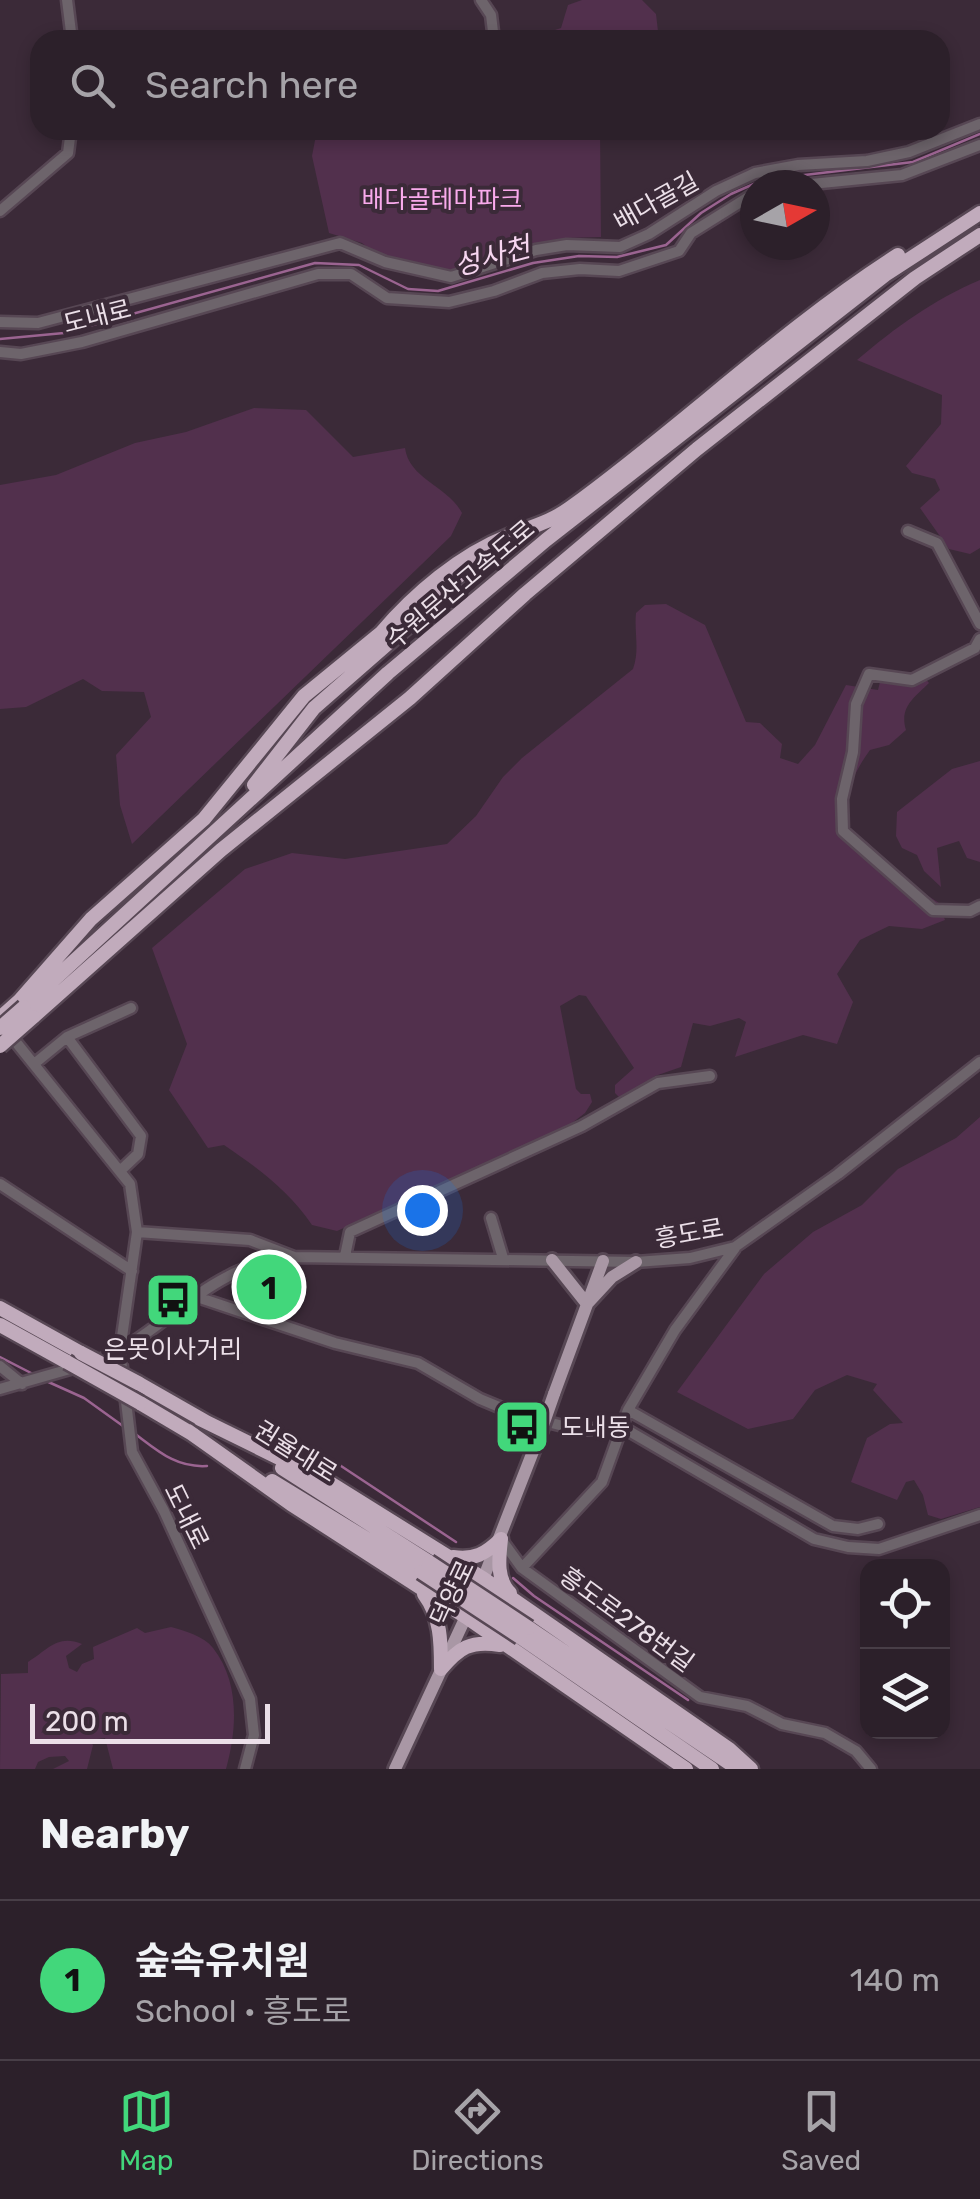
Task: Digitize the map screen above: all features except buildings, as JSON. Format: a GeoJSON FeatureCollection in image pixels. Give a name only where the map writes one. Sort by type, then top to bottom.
{"type":"FeatureCollection","features":[{"type":"Feature","properties":{"kind":"highway","name":"수원문산고속도로"},"geometry":{"type":"LineString","coordinates":[[0,1046],[26,1009],[388,672],[777,352],[915,245],[980,212]]}},
{"type":"Feature","properties":{"kind":"highway","name":"수원문산고속도로"},"geometry":{"type":"LineString","coordinates":[[0,1022],[26,1009],[410,698],[524,594],[774,387],[915,278],[980,235]]}},
{"type":"Feature","properties":{"kind":"highway"},"geometry":{"type":"LineString","coordinates":[[26,1009],[91,919],[204,819],[304,696],[381,633],[396,615],[440,577],[506,536],[529,529],[573,506],[777,352]]}},
{"type":"Feature","properties":{"kind":"highway"},"geometry":{"type":"LineString","coordinates":[[220,825],[314,708],[490,558],[471,566],[398,625],[381,633]]}},
{"type":"Feature","properties":{"kind":"highway","name":"권율대로"},"geometry":{"type":"LineString","coordinates":[[2,1313],[200,1418],[423,1573]]}},
{"type":"Feature","properties":{"kind":"highway","name":"권율대로"},"geometry":{"type":"LineString","coordinates":[[2,1313],[67,1362],[423,1573]]}},
{"type":"Feature","properties":{"kind":"highway"},"geometry":{"type":"LineString","coordinates":[[200,1418],[330,1483],[484,1579],[729,1749],[751,1769]]}},
{"type":"Feature","properties":{"kind":"highway"},"geometry":{"type":"LineString","coordinates":[[444,1555],[469,1559],[485,1554],[501,1539]]}},
{"type":"Feature","properties":{"kind":"highway"},"geometry":{"type":"LineString","coordinates":[[501,1539],[499,1565],[503,1586],[524,1608]]}},
{"type":"Feature","properties":{"kind":"highway"},"geometry":{"type":"LineString","coordinates":[[423,1573],[445,1592],[455,1575],[444,1555]]}},
{"type":"Feature","properties":{"kind":"highway"},"geometry":{"type":"LineString","coordinates":[[423,1573],[466,1617],[686,1769]]}},
{"type":"Feature","properties":{"kind":"highway"},"geometry":{"type":"LineString","coordinates":[[423,1573],[524,1632],[738,1769]]}},
{"type":"Feature","properties":{"kind":"highway"},"geometry":{"type":"LineString","coordinates":[[423,1573],[441,1634],[441,1669]]}},
{"type":"Feature","properties":{"kind":"highway"},"geometry":{"type":"LineString","coordinates":[[506,1646],[493,1624],[502,1607],[524,1608]]}},
{"type":"Feature","properties":{"kind":"highway"},"geometry":{"type":"LineString","coordinates":[[524,1632],[712,1769]]}},
{"type":"Feature","properties":{"kind":"highway"},"geometry":{"type":"LineString","coordinates":[[441,1669],[458,1648],[486,1643],[506,1646]]}},
{"type":"Feature","properties":{"kind":"main road"},"geometry":{"type":"LineString","coordinates":[[552,1260],[587,1304]]}},
{"type":"Feature","properties":{"kind":"main road"},"geometry":{"type":"LineString","coordinates":[[587,1304],[603,1261]]}},
{"type":"Feature","properties":{"kind":"main road"},"geometry":{"type":"LineString","coordinates":[[587,1304],[612,1277],[636,1262]]}},
{"type":"Feature","properties":{"kind":"main road","name":"덕양로"},"geometry":{"type":"LineString","coordinates":[[395,1769],[501,1539],[587,1304]]}},
{"type":"Feature","properties":{"kind":"street"},"geometry":{"type":"LineString","coordinates":[[67,0],[71,30]]}},
{"type":"Feature","properties":{"kind":"street"},"geometry":{"type":"LineString","coordinates":[[481,0],[491,15],[493,30]]}},
{"type":"Feature","properties":{"kind":"street","name":"배다골길"},"geometry":{"type":"LineString","coordinates":[[950,136],[980,124]]}},
{"type":"Feature","properties":{"kind":"street"},"geometry":{"type":"LineString","coordinates":[[0,211],[68,153],[70,140]]}},
{"type":"Feature","properties":{"kind":"street","name":"배다골길"},"geometry":{"type":"LineString","coordinates":[[0,322],[38,323],[340,243],[385,262],[451,277],[536,250],[568,245],[620,247],[755,173],[798,164],[867,161],[909,152],[939,140]]}},
{"type":"Feature","properties":{"kind":"street"},"geometry":{"type":"LineString","coordinates":[[830,182],[902,175],[980,145]]}},
{"type":"Feature","properties":{"kind":"street","name":"도내로"},"geometry":{"type":"LineString","coordinates":[[0,352],[20,354],[82,342],[318,274],[351,274],[387,298],[449,302],[494,292],[542,273],[580,269],[619,271],[679,250],[691,233],[740,202]]}},
{"type":"Feature","properties":{"kind":"street"},"geometry":{"type":"LineString","coordinates":[[908,531],[937,543],[980,624]]}},
{"type":"Feature","properties":{"kind":"street"},"geometry":{"type":"LineString","coordinates":[[980,639],[975,648],[912,680],[869,674],[856,704],[853,752],[842,799],[843,832],[933,910],[970,911],[980,906]]}},
{"type":"Feature","properties":{"kind":"street"},"geometry":{"type":"LineString","coordinates":[[34,1064],[66,1037],[130,1008]]}},
{"type":"Feature","properties":{"kind":"street","name":"도내로"},"geometry":{"type":"LineString","coordinates":[[0,1022],[130,1184],[137,1232],[120,1351],[132,1452],[164,1511],[250,1699],[254,1735],[245,1769]]}},
{"type":"Feature","properties":{"kind":"street"},"geometry":{"type":"LineString","coordinates":[[66,1037],[141,1136],[138,1154],[120,1171]]}},
{"type":"Feature","properties":{"kind":"street","name":"흥도로"},"geometry":{"type":"LineString","coordinates":[[0,1389],[53,1376],[120,1351],[224,1278],[252,1265],[295,1257],[344,1256],[636,1262],[690,1258],[735,1247],[838,1174],[980,1062]]}},
{"type":"Feature","properties":{"kind":"street"},"geometry":{"type":"LineString","coordinates":[[344,1256],[350,1232],[582,1126],[658,1084],[710,1076]]}},
{"type":"Feature","properties":{"kind":"street"},"geometry":{"type":"LineString","coordinates":[[0,1184],[132,1271]]}},
{"type":"Feature","properties":{"kind":"street"},"geometry":{"type":"LineString","coordinates":[[491,1218],[502,1258]]}},
{"type":"Feature","properties":{"kind":"street"},"geometry":{"type":"LineString","coordinates":[[137,1232],[250,1240],[295,1257]]}},
{"type":"Feature","properties":{"kind":"street","name":"흥도로278번길"},"geometry":{"type":"LineString","coordinates":[[522,1568],[602,1482],[628,1410],[675,1330],[735,1247]]}},
{"type":"Feature","properties":{"kind":"street"},"geometry":{"type":"LineString","coordinates":[[198,1297],[335,1343],[418,1363],[480,1399],[516,1414],[579,1430],[622,1427],[814,1539],[879,1549],[980,1516]]}},
{"type":"Feature","properties":{"kind":"street"},"geometry":{"type":"LineString","coordinates":[[0,1366],[25,1383]]}},
{"type":"Feature","properties":{"kind":"street"},"geometry":{"type":"LineString","coordinates":[[628,1410],[833,1526],[858,1529],[878,1524]]}},
{"type":"Feature","properties":{"kind":"street","name":"흥도로278번길"},"geometry":{"type":"LineString","coordinates":[[501,1539],[522,1568],[700,1697],[747,1706],[782,1724],[825,1734],[856,1751],[871,1769]]}},
{"type":"Feature","properties":{"kind":"green space"},"geometry":{"type":"Polygon","coordinates":[[[582,0],[642,0],[656,14],[658,30],[555,30],[561,28],[568,5],[582,0]]]}},
{"type":"Feature","properties":{"kind":"green space","name":"배다골테마파크"},"geometry":{"type":"Polygon","coordinates":[[[315,140],[600,140],[601,237],[566,238],[450,271],[385,262],[362,243],[329,233],[312,156],[315,140]]]}},
{"type":"Feature","properties":{"kind":"green space"},"geometry":{"type":"Polygon","coordinates":[[[980,280],[980,548],[970,554],[949,549],[920,508],[940,490],[935,479],[912,473],[906,466],[941,424],[942,395],[857,360],[915,315],[980,280]]]}},
{"type":"Feature","properties":{"kind":"green space"},"geometry":{"type":"Polygon","coordinates":[[[254,408],[306,410],[353,457],[405,448],[408,459],[421,475],[462,513],[451,536],[132,844],[120,805],[116,755],[151,717],[144,692],[102,691],[83,679],[26,707],[0,709],[0,485],[56,475],[135,443],[186,432],[254,408]]]}},
{"type":"Feature","properties":{"kind":"green space"},"geometry":{"type":"Polygon","coordinates":[[[666,604],[705,625],[746,722],[760,723],[782,744],[780,758],[798,764],[815,745],[846,685],[878,690],[886,677],[898,680],[909,672],[923,676],[929,683],[906,709],[906,730],[889,745],[870,750],[857,770],[849,797],[849,831],[867,842],[911,885],[939,903],[945,920],[922,929],[889,926],[860,940],[837,974],[853,1002],[837,1044],[803,1035],[735,1057],[746,1022],[739,1018],[710,1026],[693,1023],[681,1067],[655,1076],[628,1098],[621,1099],[615,1093],[615,1085],[634,1068],[586,996],[579,995],[560,1006],[576,1089],[581,1094],[590,1094],[592,1102],[585,1113],[563,1130],[337,1231],[312,1225],[283,1191],[249,1163],[224,1145],[208,1148],[169,1090],[187,1044],[152,948],[245,869],[292,853],[345,859],[447,844],[476,816],[503,777],[522,758],[633,669],[636,613],[645,605],[666,604]]]}},
{"type":"Feature","properties":{"kind":"green space"},"geometry":{"type":"Polygon","coordinates":[[[980,761],[980,862],[967,858],[959,841],[937,848],[941,887],[924,871],[917,855],[902,848],[896,836],[897,812],[952,769],[980,761]]]}},
{"type":"Feature","properties":{"kind":"green space"},"geometry":{"type":"Polygon","coordinates":[[[980,1117],[980,1507],[941,1519],[928,1515],[914,1480],[906,1482],[897,1500],[851,1482],[867,1438],[890,1424],[903,1423],[873,1390],[877,1384],[847,1375],[815,1390],[793,1419],[748,1429],[677,1392],[764,1274],[813,1232],[862,1205],[898,1169],[956,1138],[980,1117]]]}},
{"type":"Feature","properties":{"kind":"green space"},"geometry":{"type":"Polygon","coordinates":[[[171,1627],[194,1634],[209,1644],[228,1676],[234,1723],[226,1769],[113,1769],[105,1738],[89,1740],[93,1745],[87,1769],[53,1769],[69,1761],[65,1756],[49,1757],[38,1762],[35,1769],[0,1769],[1,1674],[28,1673],[28,1662],[66,1641],[82,1644],[66,1656],[69,1668],[77,1672],[82,1664],[94,1659],[93,1647],[137,1628],[145,1633],[171,1627]]]}},
{"type":"Feature","properties":{"kind":"waterway","name":"성사천"},"geometry":{"type":"LineString","coordinates":[[0,339],[64,333],[315,263],[359,265],[408,289],[438,291],[533,263],[579,256],[617,257],[666,245],[701,213],[763,180],[913,162],[980,134]]}},
{"type":"Feature","properties":{"kind":"waterway"},"geometry":{"type":"LineString","coordinates":[[0,1357],[33,1374]]}},
{"type":"Feature","properties":{"kind":"waterway"},"geometry":{"type":"LineString","coordinates":[[44,1380],[84,1398],[123,1426]]}},
{"type":"Feature","properties":{"kind":"waterway"},"geometry":{"type":"LineString","coordinates":[[134,1433],[177,1461],[207,1466]]}},
{"type":"Feature","properties":{"kind":"waterway"},"geometry":{"type":"LineString","coordinates":[[309,1456],[322,1455],[335,1462],[456,1542]]}},
{"type":"Feature","properties":{"kind":"waterway"},"geometry":{"type":"LineString","coordinates":[[513,1578],[688,1700]]}},
{"type":"Feature","properties":{"kind":"place","name":"숲속유치원"},"geometry":{"type":"Point","coordinates":[269,1287]}},
{"type":"Feature","properties":{"kind":"place","name":"은못이사거리"},"geometry":{"type":"Point","coordinates":[173,1300]}},
{"type":"Feature","properties":{"kind":"place","name":"도내동"},"geometry":{"type":"Point","coordinates":[522,1427]}}]}
